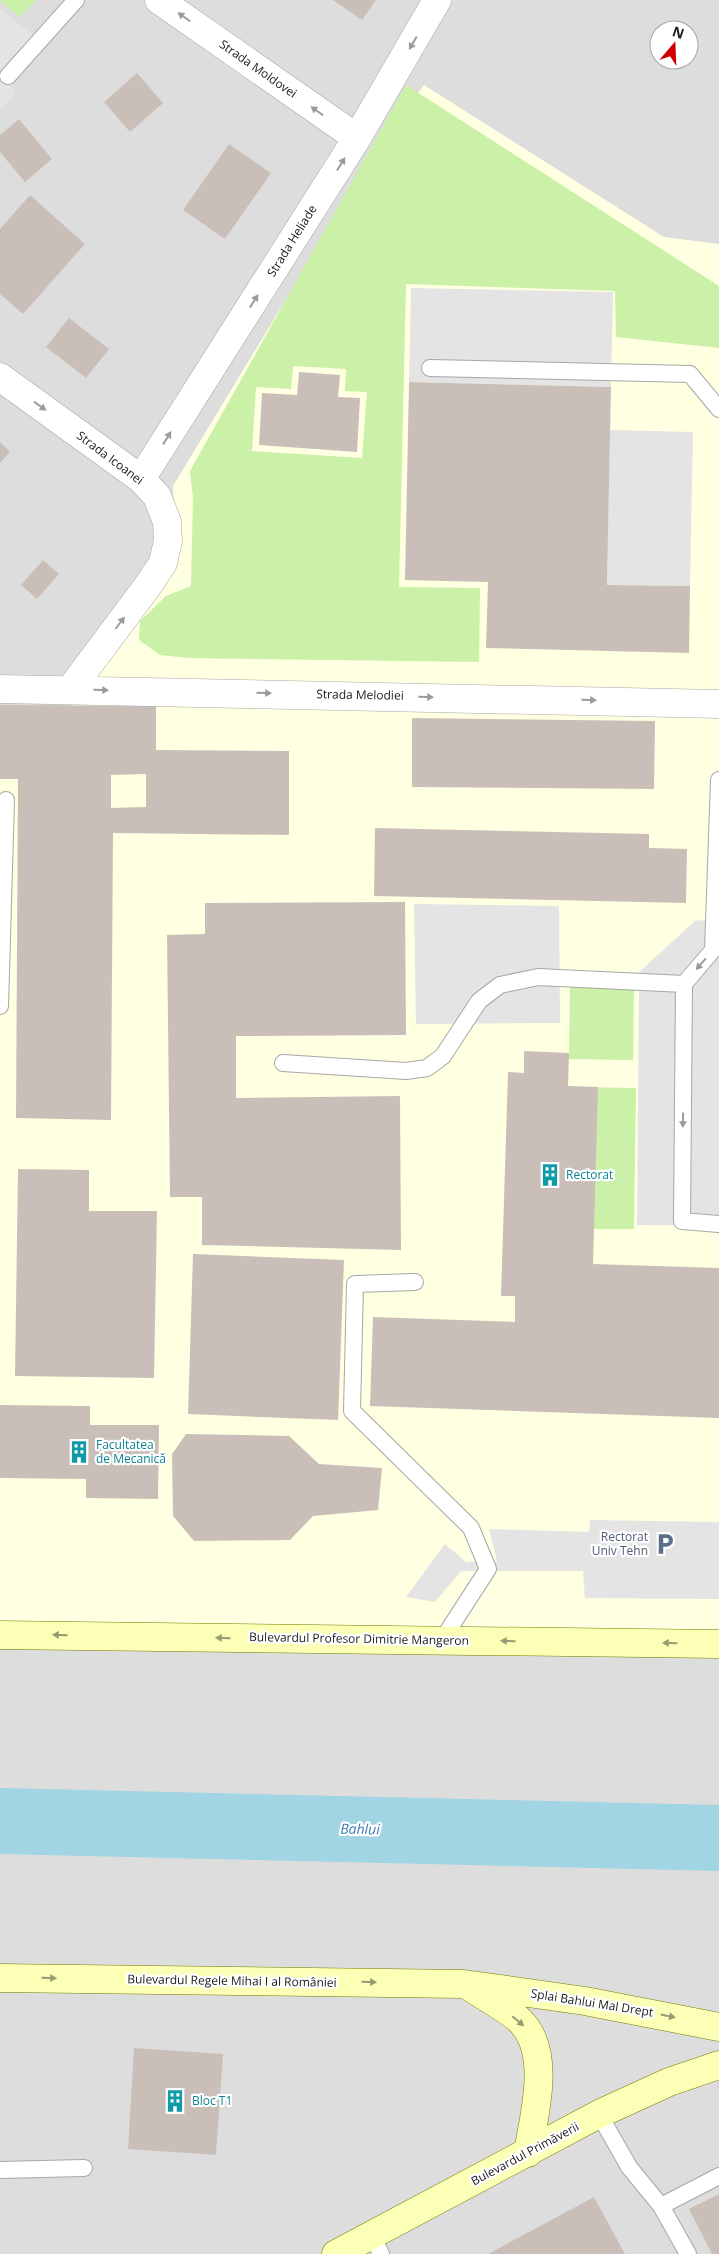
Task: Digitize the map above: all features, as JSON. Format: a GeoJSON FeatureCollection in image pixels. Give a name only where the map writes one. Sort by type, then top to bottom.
{"type":"FeatureCollection","features":[{"type":"Feature","properties":{"kind":"main road","name":"Bulevardul Profesor Dimitrie Mangeron"},"geometry":{"type":"LineString","coordinates":[[0,1635],[719,1644]]}},
{"type":"Feature","properties":{"kind":"main road","name":"Bulevardul Regele Mihai I al României"},"geometry":{"type":"LineString","coordinates":[[0,1978],[464,1984]]}},
{"type":"Feature","properties":{"kind":"main road","name":"Splai Bahlui Mal Drept"},"geometry":{"type":"LineString","coordinates":[[464,1984],[585,2001],[719,2027]]}},
{"type":"Feature","properties":{"kind":"main road"},"geometry":{"type":"LineString","coordinates":[[464,1984],[523,2023],[538,2052],[538,2095],[528,2153]]}},
{"type":"Feature","properties":{"kind":"main road","name":"Bulevardul Primăverii"},"geometry":{"type":"LineString","coordinates":[[336,2254],[377,2244],[528,2153],[599,2114],[669,2082],[719,2065]]}},
{"type":"Feature","properties":{"kind":"street","name":"Strada Moldovei"},"geometry":{"type":"LineString","coordinates":[[159,0],[357,138]]}},
{"type":"Feature","properties":{"kind":"street","name":"Strada Heliade"},"geometry":{"type":"LineString","coordinates":[[141,479],[357,138],[437,0]]}},
{"type":"Feature","properties":{"kind":"street","name":"Strada Icoanei"},"geometry":{"type":"LineString","coordinates":[[0,377],[141,479],[157,496],[167,522],[168,541],[163,564],[148,587],[70,690]]}},
{"type":"Feature","properties":{"kind":"street","name":"Strada Melodiei"},"geometry":{"type":"LineString","coordinates":[[0,689],[719,704]]}},
{"type":"Feature","properties":{"kind":"lane"},"geometry":{"type":"LineString","coordinates":[[8,76],[76,0]]}},
{"type":"Feature","properties":{"kind":"lane"},"geometry":{"type":"LineString","coordinates":[[430,368],[690,374],[719,409]]}},
{"type":"Feature","properties":{"kind":"lane"},"geometry":{"type":"LineString","coordinates":[[719,780],[713,950],[684,984],[682,1221],[719,1224]]}},
{"type":"Feature","properties":{"kind":"lane"},"geometry":{"type":"LineString","coordinates":[[0,1006],[6,800]]}},
{"type":"Feature","properties":{"kind":"lane"},"geometry":{"type":"LineString","coordinates":[[283,1063],[406,1071],[427,1068],[443,1056],[479,1001],[500,985],[538,977],[684,984]]}},
{"type":"Feature","properties":{"kind":"lane"},"geometry":{"type":"LineString","coordinates":[[415,1282],[356,1284],[352,1410],[471,1528],[488,1569],[442,1640]]}},
{"type":"Feature","properties":{"kind":"lane"},"geometry":{"type":"LineString","coordinates":[[599,2114],[629,2167],[661,2206],[688,2254]]}},
{"type":"Feature","properties":{"kind":"lane"},"geometry":{"type":"LineString","coordinates":[[0,2170],[84,2168]]}},
{"type":"Feature","properties":{"kind":"lane"},"geometry":{"type":"LineString","coordinates":[[661,2206],[719,2176]]}},
{"type":"Feature","properties":{"kind":"shaded area"},"geometry":{"type":"Polygon","coordinates":[[[0,0],[719,0],[719,2254],[0,2254],[0,0]]]}},
{"type":"Feature","properties":{"kind":"shaded area"},"geometry":{"type":"Polygon","coordinates":[[[0,8],[33,36],[0,74],[0,8]]]}},
{"type":"Feature","properties":{"kind":"shaded area"},"geometry":{"type":"Polygon","coordinates":[[[0,78],[16,91],[0,110],[0,78]]]}},
{"type":"Feature","properties":{"kind":"shaded area"},"geometry":{"type":"Polygon","coordinates":[[[424,85],[664,237],[719,244],[719,1654],[0,1635],[0,705],[71,708],[169,565],[174,522],[173,486],[380,144],[424,85]]]}},
{"type":"Feature","properties":{"kind":"shaded area"},"geometry":{"type":"Polygon","coordinates":[[[411,288],[613,292],[611,387],[409,382],[411,288]]]}},
{"type":"Feature","properties":{"kind":"shaded area"},"geometry":{"type":"Polygon","coordinates":[[[610,430],[693,432],[690,586],[607,585],[610,430]]]}},
{"type":"Feature","properties":{"kind":"shaded area"},"geometry":{"type":"Polygon","coordinates":[[[414,904],[559,906],[560,1023],[416,1024],[414,904]]]}},
{"type":"Feature","properties":{"kind":"shaded area"},"geometry":{"type":"Polygon","coordinates":[[[696,920],[719,922],[719,1226],[637,1225],[639,972],[696,920]]]}},
{"type":"Feature","properties":{"kind":"shaded area"},"geometry":{"type":"Polygon","coordinates":[[[590,1520],[719,1522],[719,1599],[585,1598],[583,1571],[461,1571],[435,1602],[406,1597],[445,1544],[466,1562],[497,1561],[489,1529],[589,1532],[590,1520]]]}},
{"type":"Feature","properties":{"kind":"green space"},"geometry":{"type":"Polygon","coordinates":[[[0,0],[37,0],[19,17],[0,0]]]}},
{"type":"Feature","properties":{"kind":"green space"},"geometry":{"type":"Polygon","coordinates":[[[406,85],[719,286],[719,348],[616,337],[615,291],[406,284],[399,587],[480,588],[479,662],[189,658],[160,655],[139,640],[140,621],[166,596],[191,586],[193,498],[190,471],[406,85]],[[293,366],[291,389],[256,387],[252,451],[362,458],[367,392],[345,391],[346,369],[293,366]]]}},
{"type":"Feature","properties":{"kind":"green space"},"geometry":{"type":"Polygon","coordinates":[[[570,987],[634,987],[633,1060],[569,1059],[570,987]]]}},
{"type":"Feature","properties":{"kind":"green space"},"geometry":{"type":"Polygon","coordinates":[[[576,1087],[636,1088],[634,1229],[574,1229],[576,1087]]]}},
{"type":"Feature","properties":{"kind":"building"},"geometry":{"type":"Polygon","coordinates":[[[333,0],[376,0],[362,20],[333,0]]]}},
{"type":"Feature","properties":{"kind":"building"},"geometry":{"type":"Polygon","coordinates":[[[137,73],[163,103],[130,132],[104,102],[137,73]]]}},
{"type":"Feature","properties":{"kind":"building"},"geometry":{"type":"Polygon","coordinates":[[[19,119],[52,159],[25,182],[0,152],[0,135],[19,119]]]}},
{"type":"Feature","properties":{"kind":"building"},"geometry":{"type":"Polygon","coordinates":[[[229,144],[271,173],[225,239],[183,210],[229,144]]]}},
{"type":"Feature","properties":{"kind":"building"},"geometry":{"type":"Polygon","coordinates":[[[30,195],[85,244],[23,314],[0,294],[0,229],[30,195]]]}},
{"type":"Feature","properties":{"kind":"building"},"geometry":{"type":"Polygon","coordinates":[[[69,318],[109,349],[86,378],[46,347],[69,318]]]}},
{"type":"Feature","properties":{"kind":"building"},"geometry":{"type":"Polygon","coordinates":[[[299,372],[340,375],[338,397],[360,398],[357,452],[259,445],[262,393],[297,395],[299,372]]]}},
{"type":"Feature","properties":{"kind":"building"},"geometry":{"type":"Polygon","coordinates":[[[409,382],[611,387],[607,585],[690,586],[689,653],[486,648],[488,582],[405,580],[409,382]]]}},
{"type":"Feature","properties":{"kind":"building"},"geometry":{"type":"Polygon","coordinates":[[[0,442],[10,452],[0,463],[0,442]]]}},
{"type":"Feature","properties":{"kind":"building"},"geometry":{"type":"Polygon","coordinates":[[[43,560],[59,574],[37,599],[21,585],[43,560]]]}},
{"type":"Feature","properties":{"kind":"building"},"geometry":{"type":"Polygon","coordinates":[[[0,705],[156,706],[156,750],[289,751],[289,835],[113,833],[111,1120],[16,1118],[18,779],[0,779],[0,705]],[[146,774],[111,775],[111,808],[146,807],[146,774]]]}},
{"type":"Feature","properties":{"kind":"building"},"geometry":{"type":"Polygon","coordinates":[[[412,718],[655,721],[654,789],[412,787],[412,718]]]}},
{"type":"Feature","properties":{"kind":"building"},"geometry":{"type":"Polygon","coordinates":[[[375,828],[649,834],[649,848],[687,849],[686,903],[374,896],[375,828]]]}},
{"type":"Feature","properties":{"kind":"building"},"geometry":{"type":"Polygon","coordinates":[[[405,902],[406,1035],[236,1036],[236,1098],[400,1096],[401,1250],[202,1245],[202,1197],[170,1197],[167,935],[205,934],[205,903],[405,902]]]}},
{"type":"Feature","properties":{"kind":"building","name":"Rectorat"},"geometry":{"type":"Polygon","coordinates":[[[524,1051],[569,1053],[568,1086],[598,1087],[593,1264],[719,1268],[719,1418],[370,1406],[373,1317],[515,1322],[515,1296],[501,1296],[508,1072],[524,1073],[524,1051]]]}},
{"type":"Feature","properties":{"kind":"building"},"geometry":{"type":"Polygon","coordinates":[[[18,1169],[89,1170],[89,1211],[157,1211],[154,1378],[15,1376],[18,1169]]]}},
{"type":"Feature","properties":{"kind":"building"},"geometry":{"type":"Polygon","coordinates":[[[193,1254],[344,1260],[338,1420],[188,1414],[193,1254]]]}},
{"type":"Feature","properties":{"kind":"building","name":"Facultatea de Mecanică"},"geometry":{"type":"Polygon","coordinates":[[[0,1405],[90,1406],[90,1425],[159,1425],[158,1499],[86,1498],[86,1479],[0,1478],[0,1405]]]}},
{"type":"Feature","properties":{"kind":"building"},"geometry":{"type":"Polygon","coordinates":[[[186,1434],[289,1436],[319,1464],[382,1468],[378,1510],[313,1516],[290,1540],[194,1541],[173,1516],[172,1454],[186,1434]]]}},
{"type":"Feature","properties":{"kind":"building","name":"Bloc T1"},"geometry":{"type":"Polygon","coordinates":[[[134,2048],[223,2054],[216,2155],[128,2149],[134,2048]]]}},
{"type":"Feature","properties":{"kind":"building"},"geometry":{"type":"Polygon","coordinates":[[[719,2194],[719,2254],[712,2254],[689,2209],[719,2194]]]}},
{"type":"Feature","properties":{"kind":"building"},"geometry":{"type":"Polygon","coordinates":[[[594,2197],[625,2254],[488,2254],[594,2197]]]}},
{"type":"Feature","properties":{"kind":"waterway","name":"Bahlui"},"geometry":{"type":"LineString","coordinates":[[0,1821],[719,1838]]}},
{"type":"Feature","properties":{"kind":"place","name":"Rectorat"},"geometry":{"type":"Point","coordinates":[550,1175]}},
{"type":"Feature","properties":{"kind":"place","name":"Facultatea de Mecanică"},"geometry":{"type":"Point","coordinates":[79,1452]}},
{"type":"Feature","properties":{"kind":"place","name":"Rectorat Univ Tehn"},"geometry":{"type":"Point","coordinates":[665,1544]}},
{"type":"Feature","properties":{"kind":"place","name":"Bloc T1"},"geometry":{"type":"Point","coordinates":[175,2101]}}]}
